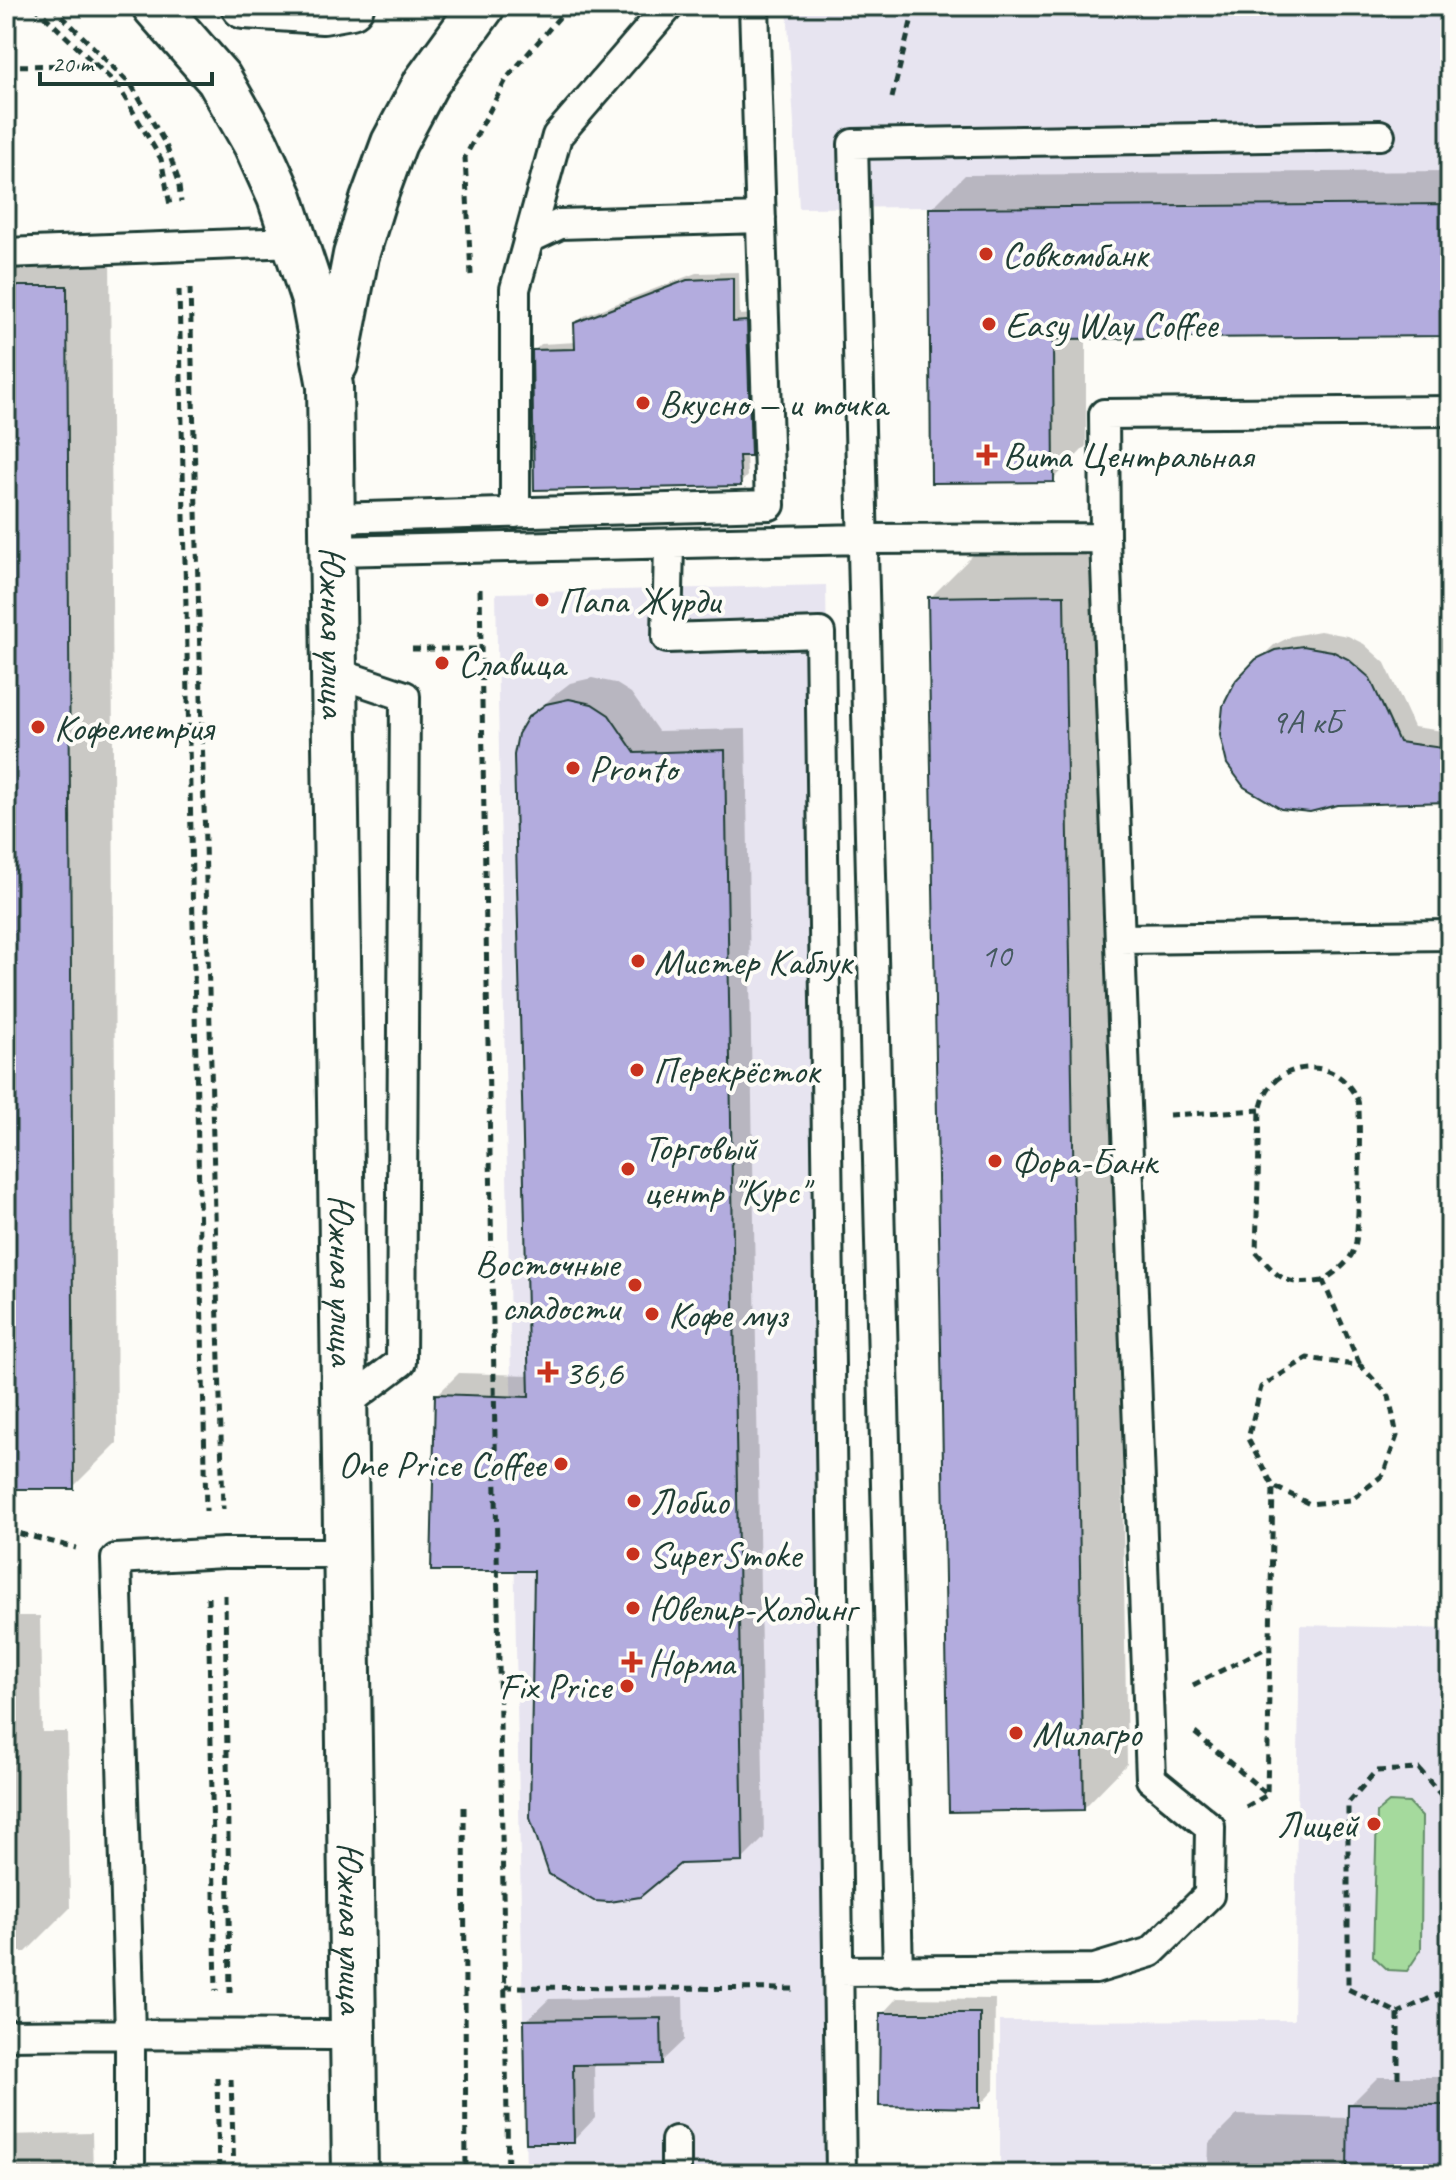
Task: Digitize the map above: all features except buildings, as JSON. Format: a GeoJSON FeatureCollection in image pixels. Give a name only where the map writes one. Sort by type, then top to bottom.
{"type":"FeatureCollection","features":[{"type":"Feature","properties":{"kind":"street","name":"Южная улица"},"geometry":{"type":"LineString","coordinates":[[155,6],[219,79],[256,144],[280,197],[314,300],[330,386],[355,2174]]}},
{"type":"Feature","properties":{"kind":"street"},"geometry":{"type":"LineString","coordinates":[[244,6],[323,11],[351,6]]}},
{"type":"Feature","properties":{"kind":"street","name":"Южная улица"},"geometry":{"type":"LineString","coordinates":[[330,386],[356,255],[394,143],[426,83],[482,6]]}},
{"type":"Feature","properties":{"kind":"lane"},"geometry":{"type":"LineString","coordinates":[[515,513],[515,289],[557,136],[669,6]]}},
{"type":"Feature","properties":{"kind":"lane"},"geometry":{"type":"LineString","coordinates":[[332,535],[515,513],[770,505],[754,6]]}},
{"type":"Feature","properties":{"kind":"lane"},"geometry":{"type":"LineString","coordinates":[[898,1972],[853,144],[1380,135]]}},
{"type":"Feature","properties":{"kind":"lane"},"geometry":{"type":"LineString","coordinates":[[528,239],[560,224],[761,218]]}},
{"type":"Feature","properties":{"kind":"lane"},"geometry":{"type":"LineString","coordinates":[[6,253],[294,242]]}},
{"type":"Feature","properties":{"kind":"lane"},"geometry":{"type":"LineString","coordinates":[[838,1971],[1095,1969],[1151,1952],[1209,1895],[1210,1827],[1151,1779],[1105,538],[1104,414],[1450,411]]}},
{"type":"Feature","properties":{"kind":"lane"},"geometry":{"type":"LineString","coordinates":[[332,535],[479,549],[864,539],[1105,538]]}},
{"type":"Feature","properties":{"kind":"lane"},"geometry":{"type":"LineString","coordinates":[[669,544],[667,638],[820,633],[841,2174]]}},
{"type":"Feature","properties":{"kind":"lane"},"geometry":{"type":"LineString","coordinates":[[334,672],[405,696],[401,1362],[344,1405]]}},
{"type":"Feature","properties":{"kind":"lane"},"geometry":{"type":"LineString","coordinates":[[1120,939],[1450,935]]}},
{"type":"Feature","properties":{"kind":"lane"},"geometry":{"type":"LineString","coordinates":[[130,2174],[130,2033],[116,1559],[216,1553],[346,1553]]}},
{"type":"Feature","properties":{"kind":"lane"},"geometry":{"type":"LineString","coordinates":[[6,2035],[353,2035]]}},
{"type":"Feature","properties":{"kind":"lane"},"geometry":{"type":"LineString","coordinates":[[676,2141],[676,2174]]}},
{"type":"Feature","properties":{"kind":"path"},"geometry":{"type":"LineString","coordinates":[[34,6],[118,86],[161,159],[183,246],[216,1553],[223,2036],[219,2174]]}},
{"type":"Feature","properties":{"kind":"path"},"geometry":{"type":"LineString","coordinates":[[52,6],[132,86],[166,145],[178,179],[183,246],[216,1553],[223,2036],[234,2174]]}},
{"type":"Feature","properties":{"kind":"path"},"geometry":{"type":"LineString","coordinates":[[880,144],[915,6]]}},
{"type":"Feature","properties":{"kind":"path"},"geometry":{"type":"LineString","coordinates":[[6,66],[96,65]]}},
{"type":"Feature","properties":{"kind":"path"},"geometry":{"type":"LineString","coordinates":[[479,549],[508,2174]]}},
{"type":"Feature","properties":{"kind":"path"},"geometry":{"type":"LineString","coordinates":[[406,650],[481,649]]}},
{"type":"Feature","properties":{"kind":"path"},"geometry":{"type":"LineString","coordinates":[[1314,1066],[1332,1071],[1347,1082],[1360,1104],[1357,1244],[1346,1266],[1323,1281],[1302,1284],[1279,1277],[1256,1252],[1260,1110],[1266,1092],[1275,1081],[1287,1072],[1314,1066]]}},
{"type":"Feature","properties":{"kind":"path"},"geometry":{"type":"LineString","coordinates":[[1127,1118],[1260,1110]]}},
{"type":"Feature","properties":{"kind":"path"},"geometry":{"type":"LineString","coordinates":[[1273,1486],[1310,1504],[1351,1500],[1383,1475],[1397,1436],[1389,1396],[1361,1366],[1323,1281]]}},
{"type":"Feature","properties":{"kind":"path"},"geometry":{"type":"LineString","coordinates":[[1267,1795],[1273,1486],[1248,1439],[1261,1387],[1307,1358],[1361,1366]]}},
{"type":"Feature","properties":{"kind":"path"},"geometry":{"type":"LineString","coordinates":[[6,1530],[116,1559]]}},
{"type":"Feature","properties":{"kind":"path"},"geometry":{"type":"LineString","coordinates":[[1193,1699],[1193,1683],[1270,1646]]}},
{"type":"Feature","properties":{"kind":"path"},"geometry":{"type":"LineString","coordinates":[[1192,1730],[1267,1795]]}},
{"type":"Feature","properties":{"kind":"path"},"geometry":{"type":"LineString","coordinates":[[1419,1769],[1448,1803],[1448,1990],[1398,2013],[1348,1989],[1348,1803],[1376,1771],[1419,1769]]}},
{"type":"Feature","properties":{"kind":"path"},"geometry":{"type":"LineString","coordinates":[[1210,1827],[1267,1795]]}},
{"type":"Feature","properties":{"kind":"path"},"geometry":{"type":"LineString","coordinates":[[464,1807],[466,2174]]}},
{"type":"Feature","properties":{"kind":"path"},"geometry":{"type":"LineString","coordinates":[[505,1987],[800,1989]]}},
{"type":"Feature","properties":{"kind":"path"},"geometry":{"type":"LineString","coordinates":[[1398,2013],[1398,2078]]}},
{"type":"Feature","properties":{"kind":"shaded area"},"geometry":{"type":"Polygon","coordinates":[[[787,6],[1450,6],[1450,203],[799,208],[787,6]]]}},
{"type":"Feature","properties":{"kind":"shaded area"},"geometry":{"type":"Polygon","coordinates":[[[826,585],[849,2174],[526,2174],[496,593],[826,585]]]}},
{"type":"Feature","properties":{"kind":"shaded area","name":"Лицей"},"geometry":{"type":"Polygon","coordinates":[[[1300,1625],[1450,1629],[1450,2174],[1000,2174],[1000,2021],[1294,2020],[1300,1625]]]}},
{"type":"Feature","properties":{"kind":"green space"},"geometry":{"type":"Polygon","coordinates":[[[1389,1802],[1409,1803],[1422,1817],[1421,1950],[1407,1971],[1388,1970],[1373,1956],[1377,1812],[1389,1802]]]}},
{"type":"Feature","properties":{"kind":"place","name":"Совкомбанк"},"geometry":{"type":"Point","coordinates":[986,254]}},
{"type":"Feature","properties":{"kind":"place","name":"Easy Way Coffee"},"geometry":{"type":"Point","coordinates":[989,324]}},
{"type":"Feature","properties":{"kind":"place","name":"Вкусно — и точка"},"geometry":{"type":"Point","coordinates":[643,403]}},
{"type":"Feature","properties":{"kind":"place","name":"Вита Центральная"},"geometry":{"type":"Point","coordinates":[987,455]}},
{"type":"Feature","properties":{"kind":"place","name":"Папа Журди"},"geometry":{"type":"Point","coordinates":[542,600]}},
{"type":"Feature","properties":{"kind":"place","name":"Славица"},"geometry":{"type":"Point","coordinates":[442,663]}},
{"type":"Feature","properties":{"kind":"place","name":"Кофеметрия"},"geometry":{"type":"Point","coordinates":[38,727]}},
{"type":"Feature","properties":{"kind":"place","name":"Pronto"},"geometry":{"type":"Point","coordinates":[573,768]}},
{"type":"Feature","properties":{"kind":"place","name":"Мистер Каблук"},"geometry":{"type":"Point","coordinates":[638,961]}},
{"type":"Feature","properties":{"kind":"place","name":"Перекрёсток"},"geometry":{"type":"Point","coordinates":[637,1070]}},
{"type":"Feature","properties":{"kind":"place","name":"Фора-Банк"},"geometry":{"type":"Point","coordinates":[995,1161]}},
{"type":"Feature","properties":{"kind":"place","name":"Торговый центр \"Курс\""},"geometry":{"type":"Point","coordinates":[628,1169]}},
{"type":"Feature","properties":{"kind":"place","name":"Восточные сладости"},"geometry":{"type":"Point","coordinates":[635,1285]}},
{"type":"Feature","properties":{"kind":"place","name":"Кофе муз"},"geometry":{"type":"Point","coordinates":[652,1314]}},
{"type":"Feature","properties":{"kind":"place","name":"36,6"},"geometry":{"type":"Point","coordinates":[548,1372]}},
{"type":"Feature","properties":{"kind":"place","name":"One Price Coffee"},"geometry":{"type":"Point","coordinates":[561,1464]}},
{"type":"Feature","properties":{"kind":"place","name":"Лобио"},"geometry":{"type":"Point","coordinates":[634,1501]}},
{"type":"Feature","properties":{"kind":"place","name":"SuperSmoke"},"geometry":{"type":"Point","coordinates":[633,1554]}},
{"type":"Feature","properties":{"kind":"place","name":"Ювелир-Холдинг"},"geometry":{"type":"Point","coordinates":[633,1608]}},
{"type":"Feature","properties":{"kind":"place","name":"Норма"},"geometry":{"type":"Point","coordinates":[632,1662]}},
{"type":"Feature","properties":{"kind":"place","name":"Fix Price"},"geometry":{"type":"Point","coordinates":[627,1686]}},
{"type":"Feature","properties":{"kind":"place","name":"Милагро"},"geometry":{"type":"Point","coordinates":[1016,1733]}},
{"type":"Feature","properties":{"kind":"place","name":"Лицей"},"geometry":{"type":"Point","coordinates":[1374,1824]}}]}
